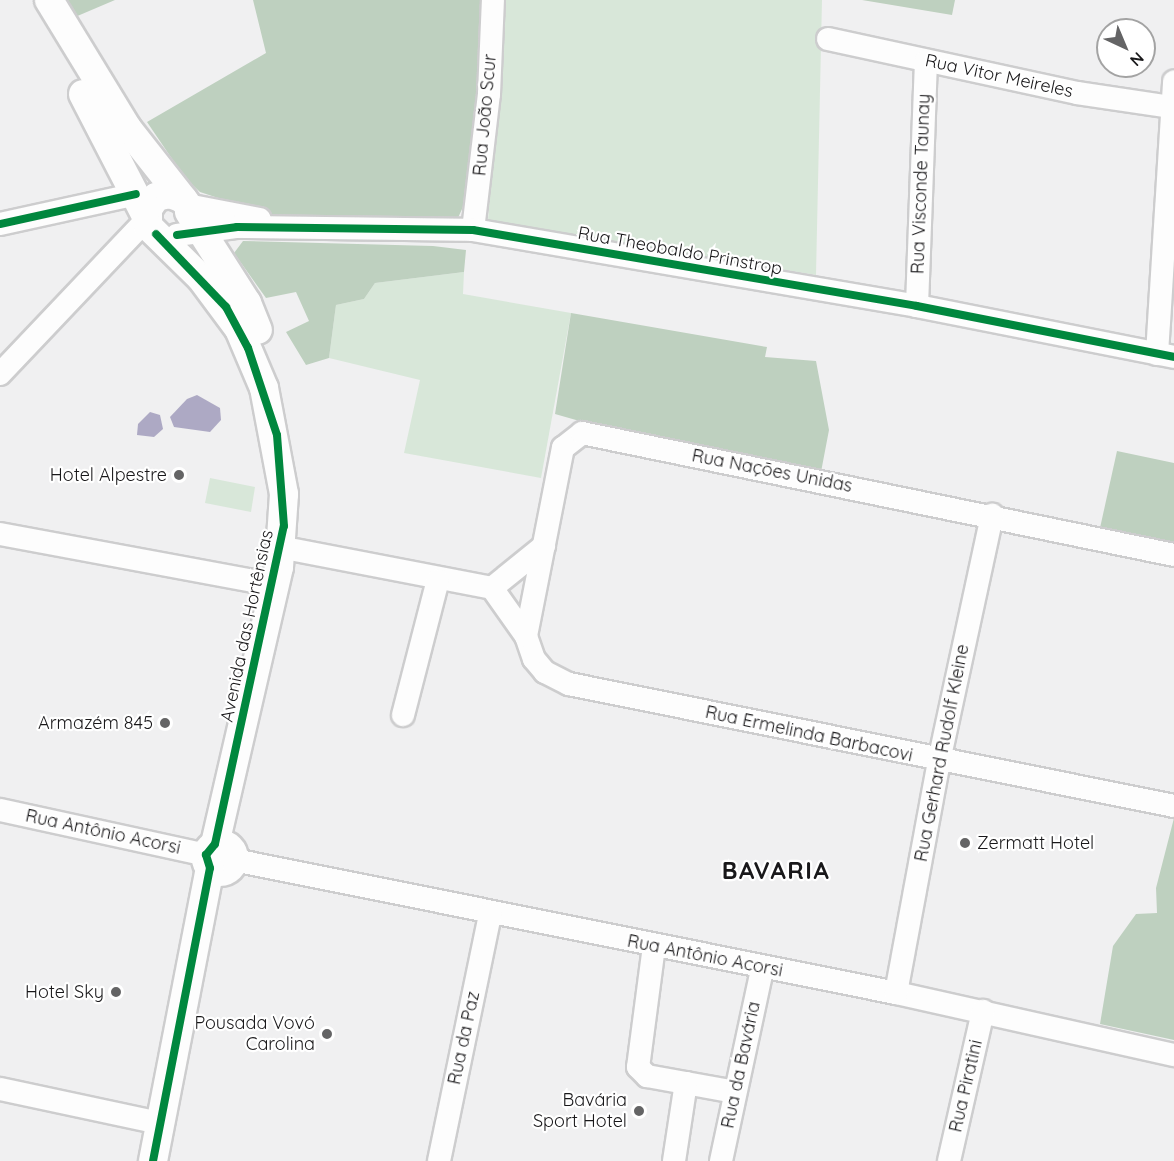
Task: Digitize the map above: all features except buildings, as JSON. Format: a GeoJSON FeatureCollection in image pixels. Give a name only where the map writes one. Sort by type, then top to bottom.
{"type":"FeatureCollection","features":[{"type":"Feature","properties":{"kind":"main road","name":"Avenida das Hortênsias"},"geometry":{"type":"LineString","coordinates":[[31,0],[226,307],[264,388],[284,494],[284,526],[274,585],[220,858],[170,1161]]}},
{"type":"Feature","properties":{"kind":"main road","name":"Avenida das Hortênsias"},"geometry":{"type":"LineString","coordinates":[[49,0],[98,84],[167,216],[247,303],[285,408],[298,494],[295,550],[220,858],[153,1161]]}},
{"type":"Feature","properties":{"kind":"street","name":"Rua João Scur"},"geometry":{"type":"LineString","coordinates":[[473,230],[489,94],[493,0]]}},
{"type":"Feature","properties":{"kind":"street","name":"Rua Vitor Meireles"},"geometry":{"type":"LineString","coordinates":[[828,39],[926,61],[1172,107]]}},
{"type":"Feature","properties":{"kind":"street","name":"Rua Visconde Taunay"},"geometry":{"type":"LineString","coordinates":[[917,306],[926,61]]}},
{"type":"Feature","properties":{"kind":"street"},"geometry":{"type":"LineString","coordinates":[[1166,356],[1174,82]]}},
{"type":"Feature","properties":{"kind":"street"},"geometry":{"type":"LineString","coordinates":[[0,225],[167,216]]}},
{"type":"Feature","properties":{"kind":"street"},"geometry":{"type":"LineString","coordinates":[[0,374],[110,260],[167,216]]}},
{"type":"Feature","properties":{"kind":"street","name":"Rua Theobaldo Prinstrop"},"geometry":{"type":"LineString","coordinates":[[167,216],[237,227],[321,231],[473,230],[917,306],[1166,356]]}},
{"type":"Feature","properties":{"kind":"street","name":"Rua Theobaldo Prinstrop"},"geometry":{"type":"LineString","coordinates":[[167,216],[321,231]]}},
{"type":"Feature","properties":{"kind":"street","name":"Rua Nações Unidas"},"geometry":{"type":"LineString","coordinates":[[526,636],[563,448],[582,433],[992,515],[1174,555]]}},
{"type":"Feature","properties":{"kind":"street","name":"Rua Gerhard Rudolf Kleine"},"geometry":{"type":"LineString","coordinates":[[896,993],[939,761],[992,515]]}},
{"type":"Feature","properties":{"kind":"street"},"geometry":{"type":"LineString","coordinates":[[0,534],[274,585]]}},
{"type":"Feature","properties":{"kind":"street"},"geometry":{"type":"LineString","coordinates":[[295,550],[438,580],[492,588],[544,546]]}},
{"type":"Feature","properties":{"kind":"street"},"geometry":{"type":"LineString","coordinates":[[403,715],[438,580]]}},
{"type":"Feature","properties":{"kind":"street","name":"Rua Ermelinda Barbacovi"},"geometry":{"type":"LineString","coordinates":[[492,588],[526,636],[545,672],[569,684],[939,761],[1174,806]]}},
{"type":"Feature","properties":{"kind":"street","name":"Rua Antônio Acorsi"},"geometry":{"type":"LineString","coordinates":[[0,810],[490,914],[983,1011],[1174,1055]]}},
{"type":"Feature","properties":{"kind":"street","name":"Rua da Paz"},"geometry":{"type":"LineString","coordinates":[[439,1161],[490,914]]}},
{"type":"Feature","properties":{"kind":"street"},"geometry":{"type":"LineString","coordinates":[[654,946],[636,1061],[647,1076],[735,1092]]}},
{"type":"Feature","properties":{"kind":"street","name":"Rua da Bavária"},"geometry":{"type":"LineString","coordinates":[[721,1161],[762,969]]}},
{"type":"Feature","properties":{"kind":"street","name":"Rua Piratini"},"geometry":{"type":"LineString","coordinates":[[949,1161],[983,1011]]}},
{"type":"Feature","properties":{"kind":"street"},"geometry":{"type":"LineString","coordinates":[[674,1161],[686,1083]]}},
{"type":"Feature","properties":{"kind":"street"},"geometry":{"type":"LineString","coordinates":[[0,1089],[160,1123]]}},
{"type":"Feature","properties":{"kind":"green space"},"geometry":{"type":"Polygon","coordinates":[[[57,0],[115,0],[68,20],[57,0]]]}},
{"type":"Feature","properties":{"kind":"green space"},"geometry":{"type":"Polygon","coordinates":[[[253,0],[484,0],[475,144],[468,196],[457,220],[300,219],[270,215],[200,192],[185,178],[147,122],[266,53],[253,0]]]}},
{"type":"Feature","properties":{"kind":"green space"},"geometry":{"type":"Polygon","coordinates":[[[503,0],[822,0],[816,275],[488,221],[503,0]]]}},
{"type":"Feature","properties":{"kind":"green space"},"geometry":{"type":"Polygon","coordinates":[[[862,0],[955,0],[952,15],[862,0]]]}},
{"type":"Feature","properties":{"kind":"green space"},"geometry":{"type":"Polygon","coordinates":[[[243,241],[433,246],[466,250],[464,272],[375,283],[364,299],[336,305],[329,358],[306,365],[286,332],[309,321],[296,292],[266,298],[234,253],[243,241]]]}},
{"type":"Feature","properties":{"kind":"green space"},"geometry":{"type":"Polygon","coordinates":[[[464,272],[463,294],[571,313],[541,478],[404,453],[420,380],[329,358],[336,305],[364,299],[375,283],[464,272]]]}},
{"type":"Feature","properties":{"kind":"green space"},"geometry":{"type":"Polygon","coordinates":[[[571,313],[767,347],[765,357],[816,361],[829,430],[821,472],[611,430],[555,414],[571,313]]]}},
{"type":"Feature","properties":{"kind":"green space"},"geometry":{"type":"Polygon","coordinates":[[[1117,451],[1174,463],[1174,543],[1100,528],[1117,451]]]}},
{"type":"Feature","properties":{"kind":"green space"},"geometry":{"type":"Polygon","coordinates":[[[210,478],[255,487],[251,512],[205,503],[210,478]]]}},
{"type":"Feature","properties":{"kind":"green space"},"geometry":{"type":"Polygon","coordinates":[[[1174,818],[1174,1040],[1100,1024],[1113,946],[1136,914],[1157,913],[1156,888],[1174,818]]]}},
{"type":"Feature","properties":{"kind":"shaded area"},"geometry":{"type":"Polygon","coordinates":[[[197,395],[220,408],[221,420],[210,432],[174,427],[170,417],[187,399],[197,395]]]}},
{"type":"Feature","properties":{"kind":"shaded area"},"geometry":{"type":"Polygon","coordinates":[[[150,412],[160,415],[163,429],[154,437],[137,435],[138,424],[150,412]]]}},
{"type":"Feature","properties":{"kind":"cycle path"},"geometry":{"type":"LineString","coordinates":[[0,224],[136,194]]}},
{"type":"Feature","properties":{"kind":"cycle path"},"geometry":{"type":"LineString","coordinates":[[177,235],[237,227],[473,230],[917,306],[1174,357]]}},
{"type":"Feature","properties":{"kind":"cycle path"},"geometry":{"type":"LineString","coordinates":[[153,1161],[210,868],[206,855],[215,844],[284,526],[277,435],[248,348],[226,307],[156,234]]}},
{"type":"Feature","properties":{"kind":"place","name":"Hotel Alpestre"},"geometry":{"type":"Point","coordinates":[179,475]}},
{"type":"Feature","properties":{"kind":"place","name":"Armazém 845"},"geometry":{"type":"Point","coordinates":[165,723]}},
{"type":"Feature","properties":{"kind":"place","name":"Zermatt Hotel"},"geometry":{"type":"Point","coordinates":[965,843]}},
{"type":"Feature","properties":{"kind":"place","name":"Hotel Sky"},"geometry":{"type":"Point","coordinates":[116,992]}},
{"type":"Feature","properties":{"kind":"place","name":"Pousada Vovó Carolina"},"geometry":{"type":"Point","coordinates":[327,1034]}},
{"type":"Feature","properties":{"kind":"place","name":"Bavária Sport Hotel"},"geometry":{"type":"Point","coordinates":[639,1111]}},
{"type":"Feature","properties":{"kind":"district","name":"BAVARIA"},"geometry":{"type":"Point","coordinates":[776,871]}}]}
